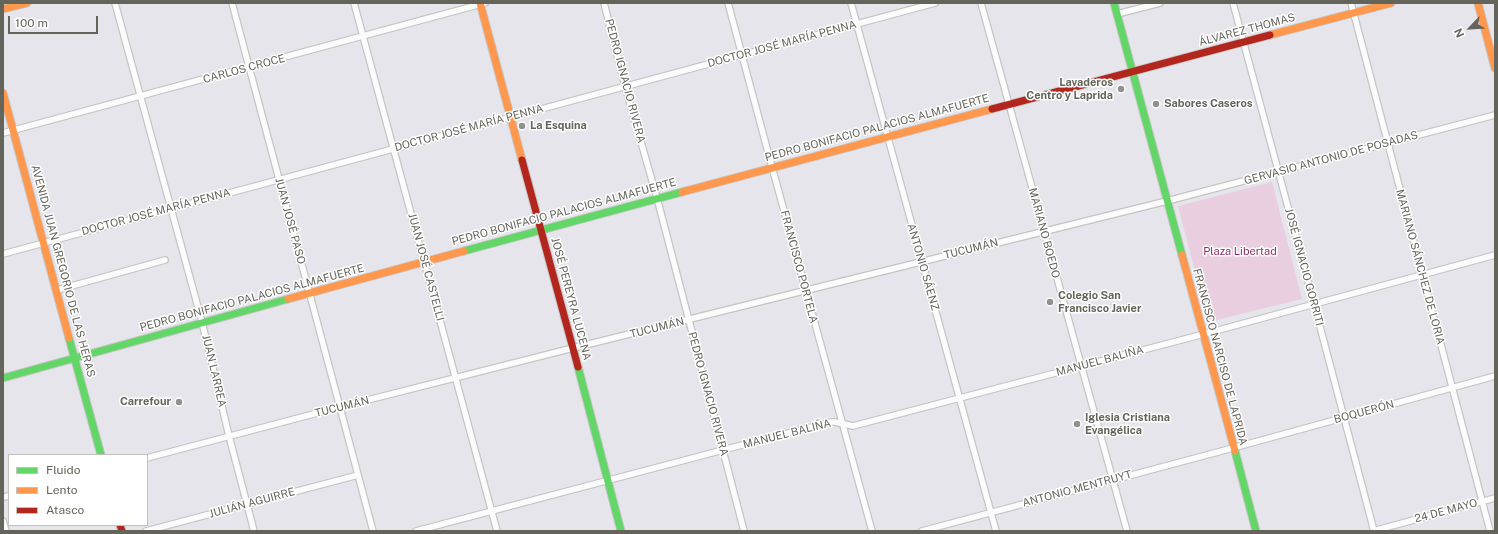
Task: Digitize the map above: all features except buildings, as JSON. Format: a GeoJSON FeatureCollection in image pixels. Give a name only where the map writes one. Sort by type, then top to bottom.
{"type":"FeatureCollection","features":[{"type":"Feature","properties":{"kind":"street"},"geometry":{"type":"LineString","coordinates":[[3,9],[27,3]]}},
{"type":"Feature","properties":{"kind":"street","name":"JUAN LARREA"},"geometry":{"type":"LineString","coordinates":[[115,3],[202,322],[229,436],[254,531]]}},
{"type":"Feature","properties":{"kind":"street","name":"JUAN JOSÉ PASO"},"geometry":{"type":"LineString","coordinates":[[232,3],[373,531]]}},
{"type":"Feature","properties":{"kind":"street","name":"JUAN JOSÉ CASTELLI"},"geometry":{"type":"LineString","coordinates":[[354,3],[497,531]]}},
{"type":"Feature","properties":{"kind":"street","name":"CARLOS CROCE"},"geometry":{"type":"LineString","coordinates":[[3,133],[482,3]]}},
{"type":"Feature","properties":{"kind":"street","name":"JOSÉ PEREYRA LUCENA"},"geometry":{"type":"LineString","coordinates":[[482,3],[510,117],[621,531]]}},
{"type":"Feature","properties":{"kind":"street","name":"PEDRO IGNACIO RIVERA"},"geometry":{"type":"LineString","coordinates":[[604,3],[625,86],[657,198],[744,531]]}},
{"type":"Feature","properties":{"kind":"street","name":"FRANCISCO PORTELA"},"geometry":{"type":"LineString","coordinates":[[728,3],[872,531]]}},
{"type":"Feature","properties":{"kind":"street","name":"ANTONIO SÁENZ"},"geometry":{"type":"LineString","coordinates":[[851,3],[996,531]]}},
{"type":"Feature","properties":{"kind":"street","name":"DOCTOR JOSÉ MARÍA PENNA"},"geometry":{"type":"LineString","coordinates":[[3,254],[935,3]]}},
{"type":"Feature","properties":{"kind":"street","name":"MARIANO BOEDO"},"geometry":{"type":"LineString","coordinates":[[981,3],[1127,531]]}},
{"type":"Feature","properties":{"kind":"street","name":"FRANCISCO NARCISO DE LAPRIDA"},"geometry":{"type":"LineString","coordinates":[[1114,3],[1256,531]]}},
{"type":"Feature","properties":{"kind":"street"},"geometry":{"type":"LineString","coordinates":[[1117,14],[1160,3]]}},
{"type":"Feature","properties":{"kind":"street","name":"JOSÉ IGNACIO GORRITI"},"geometry":{"type":"LineString","coordinates":[[1233,3],[1374,531]]}},
{"type":"Feature","properties":{"kind":"street","name":"MARIANO SÁNCHEZ DE LORIA"},"geometry":{"type":"LineString","coordinates":[[1351,3],[1490,531]]}},
{"type":"Feature","properties":{"kind":"street","name":"ÁLVAREZ THOMAS"},"geometry":{"type":"LineString","coordinates":[[1132,71],[1391,3]]}},
{"type":"Feature","properties":{"kind":"street"},"geometry":{"type":"LineString","coordinates":[[1478,3],[1495,68]]}},
{"type":"Feature","properties":{"kind":"street","name":"PEDRO BONIFACIO PALACIOS ALMAFUERTE"},"geometry":{"type":"LineString","coordinates":[[3,378],[657,198],[1132,71]]}},
{"type":"Feature","properties":{"kind":"street","name":"AVENIDA JUAN GREGORIO DE LAS HERAS"},"geometry":{"type":"LineString","coordinates":[[3,93],[12,131],[57,290],[101,454]]}},
{"type":"Feature","properties":{"kind":"street","name":"GERVASIO ANTONIO DE POSADAS"},"geometry":{"type":"LineString","coordinates":[[1167,201],[1495,115]]}},
{"type":"Feature","properties":{"kind":"street","name":"TUCUMÁN"},"geometry":{"type":"LineString","coordinates":[[148,458],[573,348],[1167,201]]}},
{"type":"Feature","properties":{"kind":"street","name":"MANUEL BALIÑA"},"geometry":{"type":"LineString","coordinates":[[416,531],[831,422],[853,426],[1204,334],[1495,255]]}},
{"type":"Feature","properties":{"kind":"street"},"geometry":{"type":"LineString","coordinates":[[57,290],[165,260]]}},
{"type":"Feature","properties":{"kind":"street","name":"BOQUERÓN"},"geometry":{"type":"LineString","coordinates":[[1233,448],[1495,376]]}},
{"type":"Feature","properties":{"kind":"street","name":"ANTONIO MENTRUYT"},"geometry":{"type":"LineString","coordinates":[[922,531],[1233,448]]}},
{"type":"Feature","properties":{"kind":"street","name":"JULIÁN AGUIRRE"},"geometry":{"type":"LineString","coordinates":[[146,531],[358,475]]}},
{"type":"Feature","properties":{"kind":"street","name":"24 DE MAYO"},"geometry":{"type":"LineString","coordinates":[[1374,531],[1495,498]]}},
{"type":"Feature","properties":{"kind":"street"},"geometry":{"type":"LineString","coordinates":[[3,521],[6,531]]}},
{"type":"Feature","properties":{"kind":"green space","name":"Plaza Libertad"},"geometry":{"type":"Polygon","coordinates":[[[1272,182],[1302,299],[1208,322],[1178,206],[1272,182]]]}},
{"type":"Feature","properties":{"kind":"traffic: fast"},"geometry":{"type":"LineString","coordinates":[[1114,3],[1182,255]]}},
{"type":"Feature","properties":{"kind":"traffic: fast"},"geometry":{"type":"LineString","coordinates":[[464,251],[682,192]]}},
{"type":"Feature","properties":{"kind":"traffic: fast"},"geometry":{"type":"LineString","coordinates":[[3,378],[288,299]]}},
{"type":"Feature","properties":{"kind":"traffic: fast"},"geometry":{"type":"LineString","coordinates":[[69,338],[101,454]]}},
{"type":"Feature","properties":{"kind":"traffic: fast"},"geometry":{"type":"LineString","coordinates":[[578,367],[621,531]]}},
{"type":"Feature","properties":{"kind":"traffic: fast"},"geometry":{"type":"LineString","coordinates":[[1235,451],[1256,531]]}},
{"type":"Feature","properties":{"kind":"traffic: slow"},"geometry":{"type":"LineString","coordinates":[[3,9],[27,3]]}},
{"type":"Feature","properties":{"kind":"traffic: slow"},"geometry":{"type":"LineString","coordinates":[[480,3],[522,160]]}},
{"type":"Feature","properties":{"kind":"traffic: slow"},"geometry":{"type":"LineString","coordinates":[[1270,35],[1391,3]]}},
{"type":"Feature","properties":{"kind":"traffic: slow"},"geometry":{"type":"LineString","coordinates":[[1478,3],[1495,68]]}},
{"type":"Feature","properties":{"kind":"traffic: slow"},"geometry":{"type":"LineString","coordinates":[[3,93],[69,338]]}},
{"type":"Feature","properties":{"kind":"traffic: slow"},"geometry":{"type":"LineString","coordinates":[[682,192],[992,109]]}},
{"type":"Feature","properties":{"kind":"traffic: slow"},"geometry":{"type":"LineString","coordinates":[[288,299],[464,251]]}},
{"type":"Feature","properties":{"kind":"traffic: slow"},"geometry":{"type":"LineString","coordinates":[[1182,255],[1235,451]]}},
{"type":"Feature","properties":{"kind":"traffic: jam"},"geometry":{"type":"LineString","coordinates":[[992,109],[1270,35]]}},
{"type":"Feature","properties":{"kind":"traffic: jam"},"geometry":{"type":"LineString","coordinates":[[522,160],[578,367]]}},
{"type":"Feature","properties":{"kind":"traffic: jam"},"geometry":{"type":"LineString","coordinates":[[120,526],[122,531]]}},
{"type":"Feature","properties":{"kind":"place","name":"Lavaderos Centro y Laprida"},"geometry":{"type":"Point","coordinates":[1121,89]}},
{"type":"Feature","properties":{"kind":"place","name":"Sabores Caseros"},"geometry":{"type":"Point","coordinates":[1156,104]}},
{"type":"Feature","properties":{"kind":"place","name":"La Esquina"},"geometry":{"type":"Point","coordinates":[522,126]}},
{"type":"Feature","properties":{"kind":"place","name":"Colegio San Francisco Javier"},"geometry":{"type":"Point","coordinates":[1050,302]}},
{"type":"Feature","properties":{"kind":"place","name":"Carrefour"},"geometry":{"type":"Point","coordinates":[179,402]}},
{"type":"Feature","properties":{"kind":"place","name":"Iglesia Cristiana Evangélica"},"geometry":{"type":"Point","coordinates":[1077,424]}}]}
